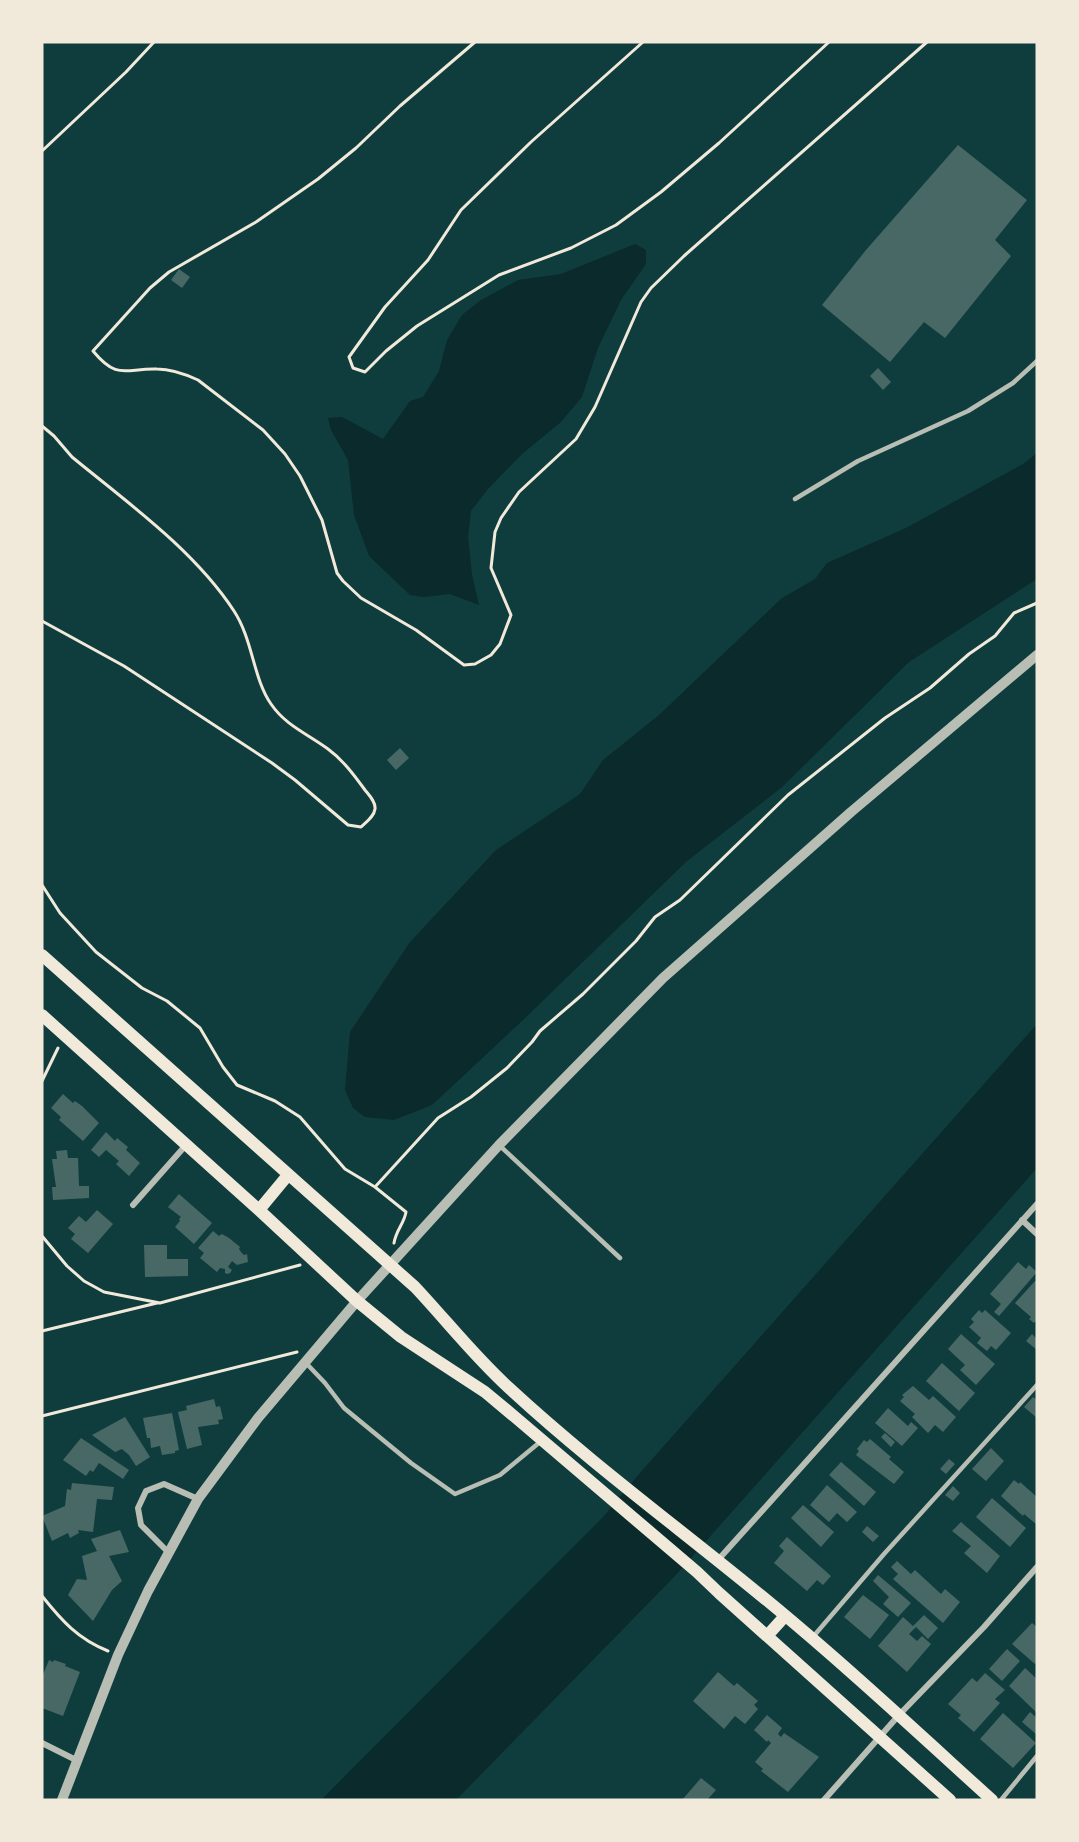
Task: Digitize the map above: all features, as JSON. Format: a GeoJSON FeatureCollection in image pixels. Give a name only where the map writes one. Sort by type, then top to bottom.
{"type":"FeatureCollection","features":[{"type":"Feature","properties":{"kind":"main road"},"geometry":{"type":"LineString","coordinates":[[42,955],[429,1301],[477,1357],[507,1387],[785,1616],[992,1800]]}},
{"type":"Feature","properties":{"kind":"main road"},"geometry":{"type":"LineString","coordinates":[[42,1015],[316,1261],[357,1301],[400,1337],[485,1392],[604,1492],[697,1572],[950,1800]]}},
{"type":"Feature","properties":{"kind":"main road"},"geometry":{"type":"LineString","coordinates":[[259,1210],[288,1175]]}},
{"type":"Feature","properties":{"kind":"main road"},"geometry":{"type":"LineString","coordinates":[[767,1636],[785,1616]]}},
{"type":"Feature","properties":{"kind":"street"},"geometry":{"type":"LineString","coordinates":[[62,1800],[118,1655],[147,1591],[198,1499],[258,1418],[305,1362],[389,1265],[499,1145],[663,978],[851,812],[1037,655]]}},
{"type":"Feature","properties":{"kind":"street"},"geometry":{"type":"LineString","coordinates":[[133,1204],[187,1144]]}},
{"type":"Feature","properties":{"kind":"street"},"geometry":{"type":"LineString","coordinates":[[714,1558],[1037,1204]]}},
{"type":"Feature","properties":{"kind":"street"},"geometry":{"type":"LineString","coordinates":[[1022,1220],[1037,1234]]}},
{"type":"Feature","properties":{"kind":"street"},"geometry":{"type":"LineString","coordinates":[[169,1552],[141,1525],[138,1508],[146,1491],[164,1484],[198,1499]]}},
{"type":"Feature","properties":{"kind":"street"},"geometry":{"type":"LineString","coordinates":[[824,1800],[898,1715],[984,1627],[1037,1567]]}},
{"type":"Feature","properties":{"kind":"street"},"geometry":{"type":"LineString","coordinates":[[42,1743],[78,1761]]}},
{"type":"Feature","properties":{"kind":"lane"},"geometry":{"type":"LineString","coordinates":[[795,499],[858,461],[968,411],[1013,382],[1037,362]]}},
{"type":"Feature","properties":{"kind":"lane"},"geometry":{"type":"LineString","coordinates":[[499,1145],[620,1258]]}},
{"type":"Feature","properties":{"kind":"lane"},"geometry":{"type":"LineString","coordinates":[[305,1362],[344,1408],[411,1463],[455,1494],[500,1475],[542,1440]]}},
{"type":"Feature","properties":{"kind":"lane"},"geometry":{"type":"LineString","coordinates":[[812,1639],[884,1554],[1037,1384]]}},
{"type":"Feature","properties":{"kind":"lane"},"geometry":{"type":"LineString","coordinates":[[1001,1800],[1037,1756]]}},
{"type":"Feature","properties":{"kind":"path"},"geometry":{"type":"LineString","coordinates":[[42,151],[126,72],[154,42]]}},
{"type":"Feature","properties":{"kind":"path"},"geometry":{"type":"LineString","coordinates":[[475,42],[318,179],[256,222],[169,272],[150,288],[93,351],[106,365],[116,371],[126,373],[156,369],[186,374],[198,380],[263,430],[285,453],[308,492],[322,520],[337,573],[343,581],[361,597],[416,630],[464,665],[475,664],[491,655],[507,630],[511,615],[491,568],[495,532],[501,518],[519,492],[576,439],[595,407],[633,316],[651,288],[684,256],[927,42]]}},
{"type":"Feature","properties":{"kind":"path"},"geometry":{"type":"LineString","coordinates":[[643,42],[523,149],[461,210],[428,260],[385,308],[349,357],[353,368],[365,372],[386,351],[417,326],[499,275],[571,248],[616,225],[661,192],[719,143],[829,42]]}},
{"type":"Feature","properties":{"kind":"path"},"geometry":{"type":"LineString","coordinates":[[42,426],[72,457],[141,514],[203,570],[243,627],[263,689],[270,703],[295,729],[328,749],[343,762],[371,798],[375,811],[361,827],[348,825],[272,763],[124,666],[42,621]]}},
{"type":"Feature","properties":{"kind":"path"},"geometry":{"type":"LineString","coordinates":[[375,1187],[438,1118],[471,1097],[507,1068],[532,1042],[540,1030],[583,994],[636,941],[655,917],[680,900],[788,795],[885,718],[930,688],[969,654],[995,636],[1014,613],[1037,603]]}},
{"type":"Feature","properties":{"kind":"path"},"geometry":{"type":"LineString","coordinates":[[42,885],[60,913],[96,952],[141,988],[167,1001],[200,1028],[223,1067],[237,1084],[275,1101],[300,1117],[345,1169],[375,1187],[406,1212],[405,1220],[396,1231],[389,1265]]}},
{"type":"Feature","properties":{"kind":"path"},"geometry":{"type":"LineString","coordinates":[[42,1081],[65,1035]]}},
{"type":"Feature","properties":{"kind":"path"},"geometry":{"type":"LineString","coordinates":[[42,1236],[67,1266],[84,1281],[104,1292],[160,1303]]}},
{"type":"Feature","properties":{"kind":"path"},"geometry":{"type":"LineString","coordinates":[[42,1331],[160,1303],[316,1261]]}},
{"type":"Feature","properties":{"kind":"path"},"geometry":{"type":"LineString","coordinates":[[42,1416],[297,1352]]}},
{"type":"Feature","properties":{"kind":"path"},"geometry":{"type":"LineString","coordinates":[[42,1596],[64,1623],[91,1644],[118,1655]]}},
{"type":"Feature","properties":{"kind":"water"},"geometry":{"type":"Polygon","coordinates":[[[635,244],[646,250],[646,264],[621,300],[598,348],[582,397],[561,422],[522,454],[488,489],[471,511],[468,536],[472,575],[479,605],[450,594],[423,597],[410,595],[369,556],[354,515],[348,460],[331,430],[328,418],[342,417],[383,439],[410,401],[423,397],[439,371],[447,340],[462,315],[481,300],[518,280],[561,274],[635,244]]]}},
{"type":"Feature","properties":{"kind":"water"},"geometry":{"type":"Polygon","coordinates":[[[1037,453],[1037,579],[909,662],[781,788],[687,861],[432,1105],[394,1120],[365,1117],[353,1108],[345,1090],[350,1032],[410,942],[496,850],[580,794],[603,760],[659,715],[782,598],[815,579],[827,563],[906,528],[1023,464],[1037,453]]]}},
{"type":"Feature","properties":{"kind":"water"},"geometry":{"type":"Polygon","coordinates":[[[1037,1024],[1037,1168],[675,1576],[456,1800],[321,1800],[604,1516],[1037,1024]]]}},
{"type":"Feature","properties":{"kind":"building"},"geometry":{"type":"Polygon","coordinates":[[[958,145],[1027,200],[995,240],[1011,256],[945,338],[924,322],[890,362],[822,305],[866,250],[958,145]]]}},
{"type":"Feature","properties":{"kind":"building"},"geometry":{"type":"Polygon","coordinates":[[[179,269],[190,277],[182,288],[171,280],[179,269]]]}},
{"type":"Feature","properties":{"kind":"building"},"geometry":{"type":"Polygon","coordinates":[[[878,368],[891,382],[883,390],[870,376],[878,368]]]}},
{"type":"Feature","properties":{"kind":"building"},"geometry":{"type":"Polygon","coordinates":[[[400,748],[409,758],[396,770],[387,760],[400,748]]]}},
{"type":"Feature","properties":{"kind":"building"},"geometry":{"type":"Polygon","coordinates":[[[63,1094],[73,1103],[75,1101],[82,1106],[99,1123],[83,1141],[59,1120],[61,1117],[51,1108],[63,1094]]]}},
{"type":"Feature","properties":{"kind":"building"},"geometry":{"type":"Polygon","coordinates":[[[106,1132],[115,1141],[117,1138],[128,1147],[126,1150],[140,1163],[129,1176],[116,1164],[119,1161],[106,1150],[99,1157],[91,1150],[106,1132]]]}},
{"type":"Feature","properties":{"kind":"building"},"geometry":{"type":"Polygon","coordinates":[[[67,1150],[68,1158],[78,1158],[79,1186],[89,1186],[89,1198],[53,1200],[52,1187],[56,1187],[52,1159],[57,1159],[56,1151],[67,1150]]]}},
{"type":"Feature","properties":{"kind":"building"},"geometry":{"type":"Polygon","coordinates":[[[179,1194],[212,1223],[194,1244],[175,1227],[181,1217],[168,1207],[179,1194]]]}},
{"type":"Feature","properties":{"kind":"building"},"geometry":{"type":"Polygon","coordinates":[[[97,1210],[113,1224],[88,1253],[71,1239],[75,1234],[68,1228],[79,1216],[86,1222],[97,1210]]]}},
{"type":"Feature","properties":{"kind":"building"},"geometry":{"type":"Polygon","coordinates":[[[213,1231],[219,1236],[222,1234],[229,1238],[240,1247],[244,1255],[247,1254],[248,1262],[237,1265],[232,1261],[228,1267],[232,1270],[227,1274],[225,1269],[220,1268],[217,1272],[200,1258],[204,1253],[198,1248],[213,1231]]]}},
{"type":"Feature","properties":{"kind":"building"},"geometry":{"type":"Polygon","coordinates":[[[144,1245],[167,1245],[167,1259],[188,1259],[188,1276],[145,1277],[144,1245]]]}},
{"type":"Feature","properties":{"kind":"building"},"geometry":{"type":"Polygon","coordinates":[[[1018,1262],[1026,1269],[1029,1265],[1037,1272],[999,1316],[994,1312],[1001,1304],[990,1294],[1018,1262]]]}},
{"type":"Feature","properties":{"kind":"building"},"geometry":{"type":"Polygon","coordinates":[[[1035,1281],[1037,1282],[1037,1320],[1034,1323],[1029,1319],[1031,1317],[1015,1303],[1035,1281]]]}},
{"type":"Feature","properties":{"kind":"building"},"geometry":{"type":"Polygon","coordinates":[[[979,1310],[982,1313],[985,1310],[1011,1333],[996,1350],[991,1346],[987,1351],[977,1343],[981,1338],[969,1327],[974,1322],[971,1319],[979,1310]]]}},
{"type":"Feature","properties":{"kind":"building"},"geometry":{"type":"Polygon","coordinates":[[[961,1334],[995,1364],[976,1385],[960,1370],[965,1365],[948,1349],[961,1334]]]}},
{"type":"Feature","properties":{"kind":"building"},"geometry":{"type":"Polygon","coordinates":[[[1032,1334],[1037,1339],[1037,1350],[1026,1341],[1032,1334]]]}},
{"type":"Feature","properties":{"kind":"building"},"geometry":{"type":"Polygon","coordinates":[[[942,1363],[975,1393],[959,1411],[926,1381],[942,1363]]]}},
{"type":"Feature","properties":{"kind":"building"},"geometry":{"type":"Polygon","coordinates":[[[913,1386],[929,1400],[933,1396],[956,1417],[943,1432],[935,1425],[928,1433],[912,1417],[915,1414],[900,1401],[904,1397],[902,1395],[913,1386]]]}},
{"type":"Feature","properties":{"kind":"building"},"geometry":{"type":"Polygon","coordinates":[[[1033,1397],[1037,1400],[1037,1418],[1024,1407],[1033,1397]]]}},
{"type":"Feature","properties":{"kind":"building"},"geometry":{"type":"Polygon","coordinates":[[[214,1399],[216,1407],[220,1406],[223,1419],[218,1420],[219,1424],[198,1427],[202,1445],[187,1449],[178,1412],[187,1410],[186,1406],[214,1399]]]}},
{"type":"Feature","properties":{"kind":"building"},"geometry":{"type":"Polygon","coordinates":[[[888,1408],[908,1426],[911,1422],[918,1428],[902,1446],[875,1423],[888,1408]]]}},
{"type":"Feature","properties":{"kind":"building"},"geometry":{"type":"Polygon","coordinates":[[[172,1413],[179,1450],[162,1455],[160,1446],[151,1448],[143,1418],[172,1413]]]}},
{"type":"Feature","properties":{"kind":"building"},"geometry":{"type":"Polygon","coordinates":[[[125,1417],[150,1457],[136,1466],[122,1449],[115,1452],[92,1435],[125,1417]]]}},
{"type":"Feature","properties":{"kind":"building"},"geometry":{"type":"Polygon","coordinates":[[[885,1433],[895,1442],[891,1447],[881,1437],[885,1433]]]}},
{"type":"Feature","properties":{"kind":"building"},"geometry":{"type":"Polygon","coordinates":[[[81,1438],[129,1470],[123,1479],[99,1463],[93,1472],[90,1470],[86,1476],[63,1460],[81,1438]]]}},
{"type":"Feature","properties":{"kind":"building"},"geometry":{"type":"Polygon","coordinates":[[[870,1439],[904,1472],[894,1484],[856,1455],[859,1451],[857,1449],[864,1440],[867,1442],[870,1439]]]}},
{"type":"Feature","properties":{"kind":"building"},"geometry":{"type":"Polygon","coordinates":[[[991,1448],[1004,1461],[986,1481],[972,1469],[991,1448]]]}},
{"type":"Feature","properties":{"kind":"building"},"geometry":{"type":"Polygon","coordinates":[[[949,1459],[955,1464],[946,1474],[940,1469],[949,1459]]]}},
{"type":"Feature","properties":{"kind":"building"},"geometry":{"type":"Polygon","coordinates":[[[841,1462],[876,1492],[864,1506],[829,1475],[841,1462]]]}},
{"type":"Feature","properties":{"kind":"building"},"geometry":{"type":"Polygon","coordinates":[[[1014,1480],[1019,1484],[1020,1482],[1037,1497],[1036,1524],[1024,1514],[1023,1516],[1001,1496],[1014,1480]]]}},
{"type":"Feature","properties":{"kind":"building"},"geometry":{"type":"Polygon","coordinates":[[[72,1483],[114,1487],[112,1500],[97,1499],[93,1532],[78,1530],[79,1533],[70,1538],[68,1533],[52,1541],[42,1516],[65,1506],[67,1489],[71,1490],[72,1483]]]}},
{"type":"Feature","properties":{"kind":"building"},"geometry":{"type":"Polygon","coordinates":[[[827,1485],[857,1512],[847,1522],[837,1513],[829,1522],[810,1505],[827,1485]]]}},
{"type":"Feature","properties":{"kind":"building"},"geometry":{"type":"Polygon","coordinates":[[[953,1486],[960,1493],[953,1501],[945,1495],[953,1486]]]}},
{"type":"Feature","properties":{"kind":"building"},"geometry":{"type":"Polygon","coordinates":[[[992,1498],[1026,1528],[1010,1547],[976,1517],[992,1498]]]}},
{"type":"Feature","properties":{"kind":"building"},"geometry":{"type":"Polygon","coordinates":[[[803,1505],[834,1532],[821,1547],[791,1518],[803,1505]]]}},
{"type":"Feature","properties":{"kind":"building"},"geometry":{"type":"Polygon","coordinates":[[[961,1522],[1000,1556],[987,1573],[964,1553],[971,1546],[952,1531],[961,1522]]]}},
{"type":"Feature","properties":{"kind":"building"},"geometry":{"type":"Polygon","coordinates":[[[867,1526],[879,1536],[873,1542],[862,1532],[867,1526]]]}},
{"type":"Feature","properties":{"kind":"building"},"geometry":{"type":"Polygon","coordinates":[[[120,1530],[129,1552],[109,1556],[122,1581],[112,1590],[93,1621],[68,1595],[77,1579],[87,1580],[82,1556],[97,1551],[91,1539],[120,1530]]]}},
{"type":"Feature","properties":{"kind":"building"},"geometry":{"type":"Polygon","coordinates":[[[787,1537],[831,1576],[823,1585],[817,1580],[807,1591],[774,1563],[784,1551],[779,1546],[787,1537]]]}},
{"type":"Feature","properties":{"kind":"building"},"geometry":{"type":"Polygon","coordinates":[[[897,1561],[911,1574],[915,1570],[941,1594],[945,1589],[960,1602],[943,1623],[893,1579],[898,1574],[891,1567],[897,1561]]]}},
{"type":"Feature","properties":{"kind":"building"},"geometry":{"type":"Polygon","coordinates":[[[878,1575],[911,1603],[898,1617],[883,1604],[889,1597],[873,1581],[878,1575]]]}},
{"type":"Feature","properties":{"kind":"building"},"geometry":{"type":"Polygon","coordinates":[[[863,1595],[889,1615],[870,1639],[844,1617],[863,1595]]]}},
{"type":"Feature","properties":{"kind":"building"},"geometry":{"type":"Polygon","coordinates":[[[924,1615],[938,1628],[928,1639],[916,1627],[909,1634],[917,1641],[922,1636],[931,1644],[907,1672],[878,1646],[903,1617],[913,1626],[924,1615]]]}},
{"type":"Feature","properties":{"kind":"building"},"geometry":{"type":"Polygon","coordinates":[[[1032,1623],[1037,1627],[1037,1662],[1035,1664],[1012,1644],[1032,1623]]]}},
{"type":"Feature","properties":{"kind":"building"},"geometry":{"type":"Polygon","coordinates":[[[1007,1649],[1020,1661],[1002,1681],[989,1669],[1007,1649]]]}},
{"type":"Feature","properties":{"kind":"building"},"geometry":{"type":"Polygon","coordinates":[[[49,1660],[66,1664],[65,1666],[80,1672],[63,1716],[42,1708],[42,1677],[49,1660]]]}},
{"type":"Feature","properties":{"kind":"building"},"geometry":{"type":"Polygon","coordinates":[[[1025,1668],[1037,1679],[1037,1713],[1009,1686],[1025,1668]]]}},
{"type":"Feature","properties":{"kind":"building"},"geometry":{"type":"Polygon","coordinates":[[[718,1672],[734,1686],[737,1683],[758,1701],[754,1705],[758,1709],[745,1724],[735,1716],[724,1729],[693,1701],[718,1672]]]}},
{"type":"Feature","properties":{"kind":"building"},"geometry":{"type":"Polygon","coordinates":[[[985,1673],[1005,1690],[995,1699],[1000,1703],[974,1732],[958,1718],[961,1715],[948,1704],[972,1678],[977,1682],[985,1673]]]}},
{"type":"Feature","properties":{"kind":"building"},"geometry":{"type":"Polygon","coordinates":[[[1030,1712],[1037,1718],[1036,1734],[1022,1722],[1030,1712]]]}},
{"type":"Feature","properties":{"kind":"building"},"geometry":{"type":"Polygon","coordinates":[[[1003,1713],[1036,1743],[1013,1768],[980,1739],[1003,1713]]]}},
{"type":"Feature","properties":{"kind":"building"},"geometry":{"type":"Polygon","coordinates":[[[767,1715],[782,1728],[778,1734],[781,1737],[784,1733],[819,1757],[788,1792],[761,1771],[763,1769],[755,1762],[771,1743],[754,1730],[767,1715]]]}},
{"type":"Feature","properties":{"kind":"building"},"geometry":{"type":"Polygon","coordinates":[[[701,1778],[716,1790],[707,1800],[682,1800],[701,1778]]]}}]}
